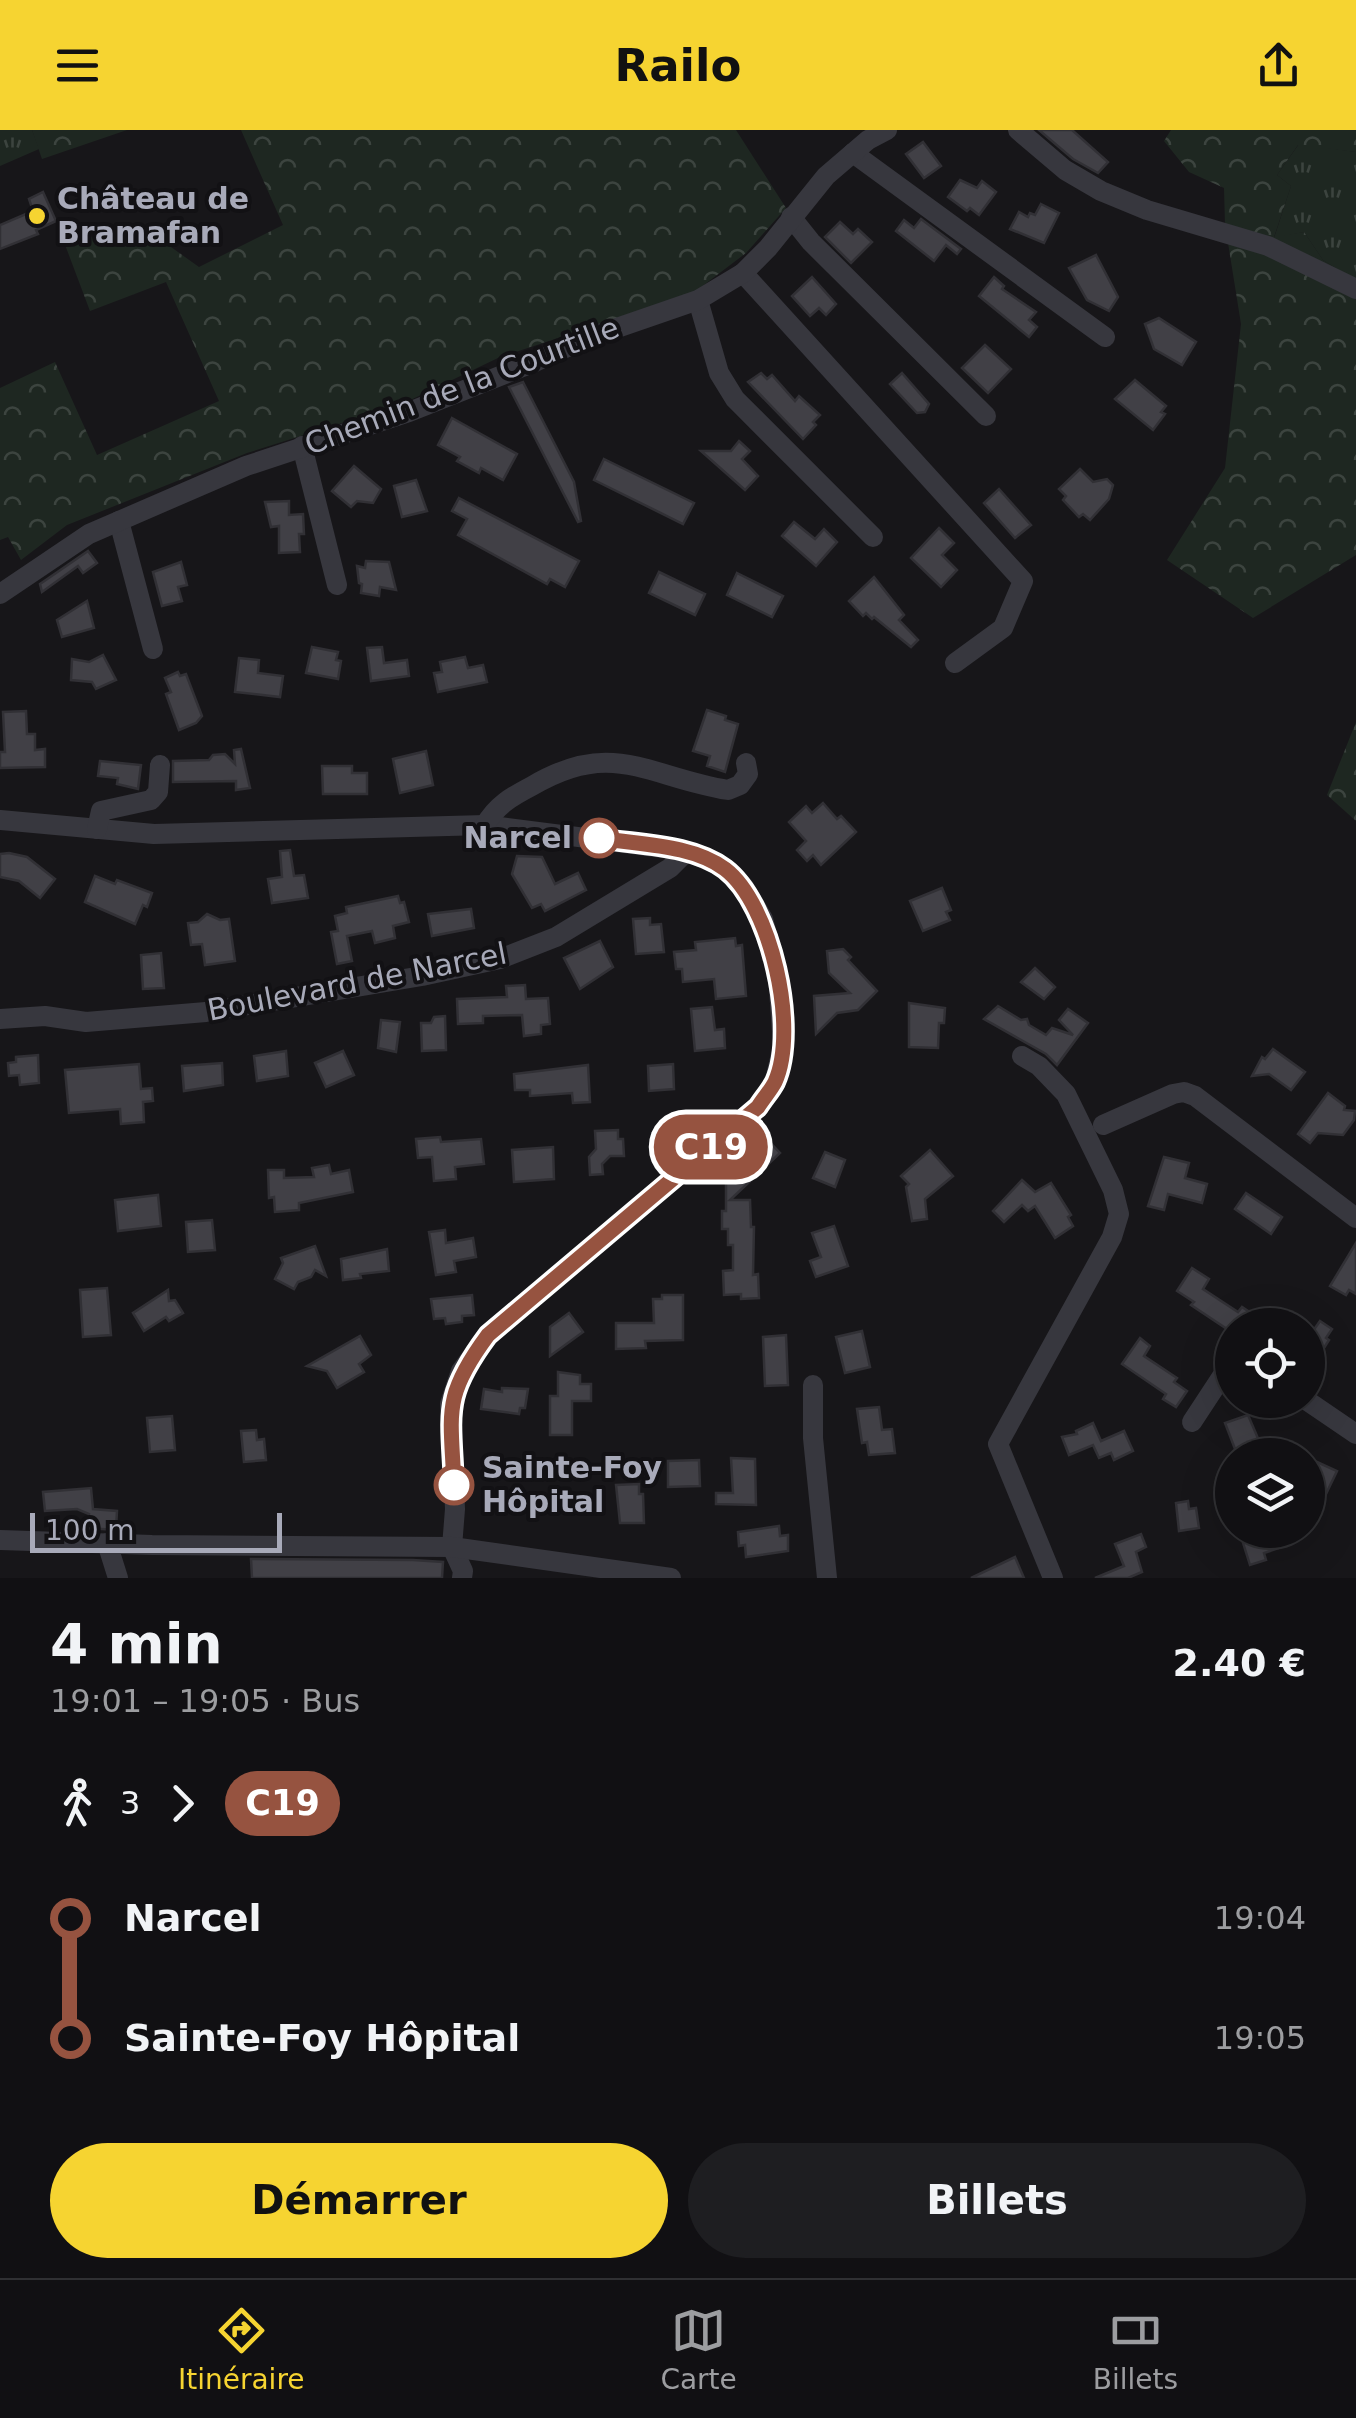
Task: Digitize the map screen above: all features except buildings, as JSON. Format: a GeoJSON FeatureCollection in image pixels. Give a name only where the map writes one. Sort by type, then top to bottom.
{"type":"FeatureCollection","features":[{"type":"Feature","properties":{"kind":"street","name":"Chemin de la Courtille"},"geometry":{"type":"LineString","coordinates":[[0,594],[89,534],[246,466],[408,412],[585,339],[698,300],[743,273],[826,176],[868,140],[887,130]]}},
{"type":"Feature","properties":{"kind":"street"},"geometry":{"type":"LineString","coordinates":[[1018,130],[1065,170],[1101,191],[1147,210],[1268,246],[1356,289]]}},
{"type":"Feature","properties":{"kind":"street"},"geometry":{"type":"LineString","coordinates":[[853,154],[1106,337]]}},
{"type":"Feature","properties":{"kind":"street"},"geometry":{"type":"LineString","coordinates":[[791,218],[986,416]]}},
{"type":"Feature","properties":{"kind":"street"},"geometry":{"type":"LineString","coordinates":[[743,273],[1023,581],[1003,628],[955,663]]}},
{"type":"Feature","properties":{"kind":"street"},"geometry":{"type":"LineString","coordinates":[[698,300],[720,374],[735,399],[873,537]]}},
{"type":"Feature","properties":{"kind":"street"},"geometry":{"type":"LineString","coordinates":[[302,446],[336,585]]}},
{"type":"Feature","properties":{"kind":"street"},"geometry":{"type":"LineString","coordinates":[[119,521],[153,649]]}},
{"type":"Feature","properties":{"kind":"street"},"geometry":{"type":"LineString","coordinates":[[485,825],[496,806],[548,776],[583,763],[608,760],[641,766],[728,790],[740,785],[748,774],[746,763]]}},
{"type":"Feature","properties":{"kind":"street"},"geometry":{"type":"LineString","coordinates":[[97,829],[101,811],[151,800],[158,792],[160,765]]}},
{"type":"Feature","properties":{"kind":"street"},"geometry":{"type":"LineString","coordinates":[[0,820],[154,834],[485,825],[687,852],[722,867],[744,888],[763,919],[778,974],[783,1046],[776,1080],[758,1107],[488,1335],[462,1371],[450,1404],[455,1510],[452,1547],[462,1578]]}},
{"type":"Feature","properties":{"kind":"street","name":"Boulevard de Narcel"},"geometry":{"type":"LineString","coordinates":[[0,1019],[45,1016],[86,1022],[206,1012],[500,959],[556,936],[670,868],[687,852]]}},
{"type":"Feature","properties":{"kind":"street"},"geometry":{"type":"LineString","coordinates":[[1022,1056],[1039,1066],[1066,1094],[1112,1190],[1119,1214],[1112,1237],[998,1444],[1053,1578]]}},
{"type":"Feature","properties":{"kind":"street"},"geometry":{"type":"LineString","coordinates":[[1103,1125],[1173,1094],[1196,1096],[1356,1218]]}},
{"type":"Feature","properties":{"kind":"street"},"geometry":{"type":"LineString","coordinates":[[813,1385],[813,1438],[827,1578]]}},
{"type":"Feature","properties":{"kind":"street"},"geometry":{"type":"LineString","coordinates":[[1192,1422],[1215,1387]]}},
{"type":"Feature","properties":{"kind":"street"},"geometry":{"type":"LineString","coordinates":[[1325,1410],[1353,1425]]}},
{"type":"Feature","properties":{"kind":"street"},"geometry":{"type":"LineString","coordinates":[[0,1540],[452,1547],[671,1578]]}},
{"type":"Feature","properties":{"kind":"street"},"geometry":{"type":"LineString","coordinates":[[107,1543],[118,1578]]}},
{"type":"Feature","properties":{"kind":"green space"},"geometry":{"type":"Polygon","coordinates":[[[0,130],[32,130],[39,149],[0,166],[0,130]]]}},
{"type":"Feature","properties":{"kind":"green space"},"geometry":{"type":"Polygon","coordinates":[[[32,130],[127,130],[42,159],[32,130]]]}},
{"type":"Feature","properties":{"kind":"green space"},"geometry":{"type":"Polygon","coordinates":[[[241,130],[736,130],[786,208],[746,253],[692,294],[500,357],[402,404],[247,453],[67,525],[21,560],[8,537],[0,540],[0,388],[55,362],[97,455],[219,401],[166,282],[90,311],[64,242],[143,227],[199,267],[283,225],[241,130]]]}},
{"type":"Feature","properties":{"kind":"green space"},"geometry":{"type":"Polygon","coordinates":[[[1171,130],[1356,130],[1356,152],[1298,145],[1277,175],[1291,186],[1274,237],[1304,232],[1323,260],[1356,281],[1356,555],[1253,618],[1167,560],[1225,468],[1241,324],[1225,224],[1224,188],[1189,172],[1164,141],[1171,130]]]}},
{"type":"Feature","properties":{"kind":"green space"},"geometry":{"type":"Polygon","coordinates":[[[1299,144],[1356,152],[1356,281],[1323,260],[1304,232],[1274,238],[1291,186],[1277,175],[1299,144]]]}},
{"type":"Feature","properties":{"kind":"green space"},"geometry":{"type":"Polygon","coordinates":[[[1356,722],[1356,821],[1327,795],[1356,722]]]}},
{"type":"Feature","properties":{"kind":"bus line","name":"C19"},"geometry":{"type":"LineString","coordinates":[[454,1485],[450,1404],[462,1371],[488,1335],[758,1107],[776,1080],[783,1046],[778,974],[763,919],[744,888],[722,867],[687,852],[599,838]]}},
{"type":"Feature","properties":{"kind":"place","name":"Château de Bramafan"},"geometry":{"type":"Point","coordinates":[37,216]}},
{"type":"Feature","properties":{"kind":"place","name":"Narcel"},"geometry":{"type":"Point","coordinates":[599,838]}},
{"type":"Feature","properties":{"kind":"place","name":"Sainte-Foy Hôpital"},"geometry":{"type":"Point","coordinates":[454,1485]}}]}
